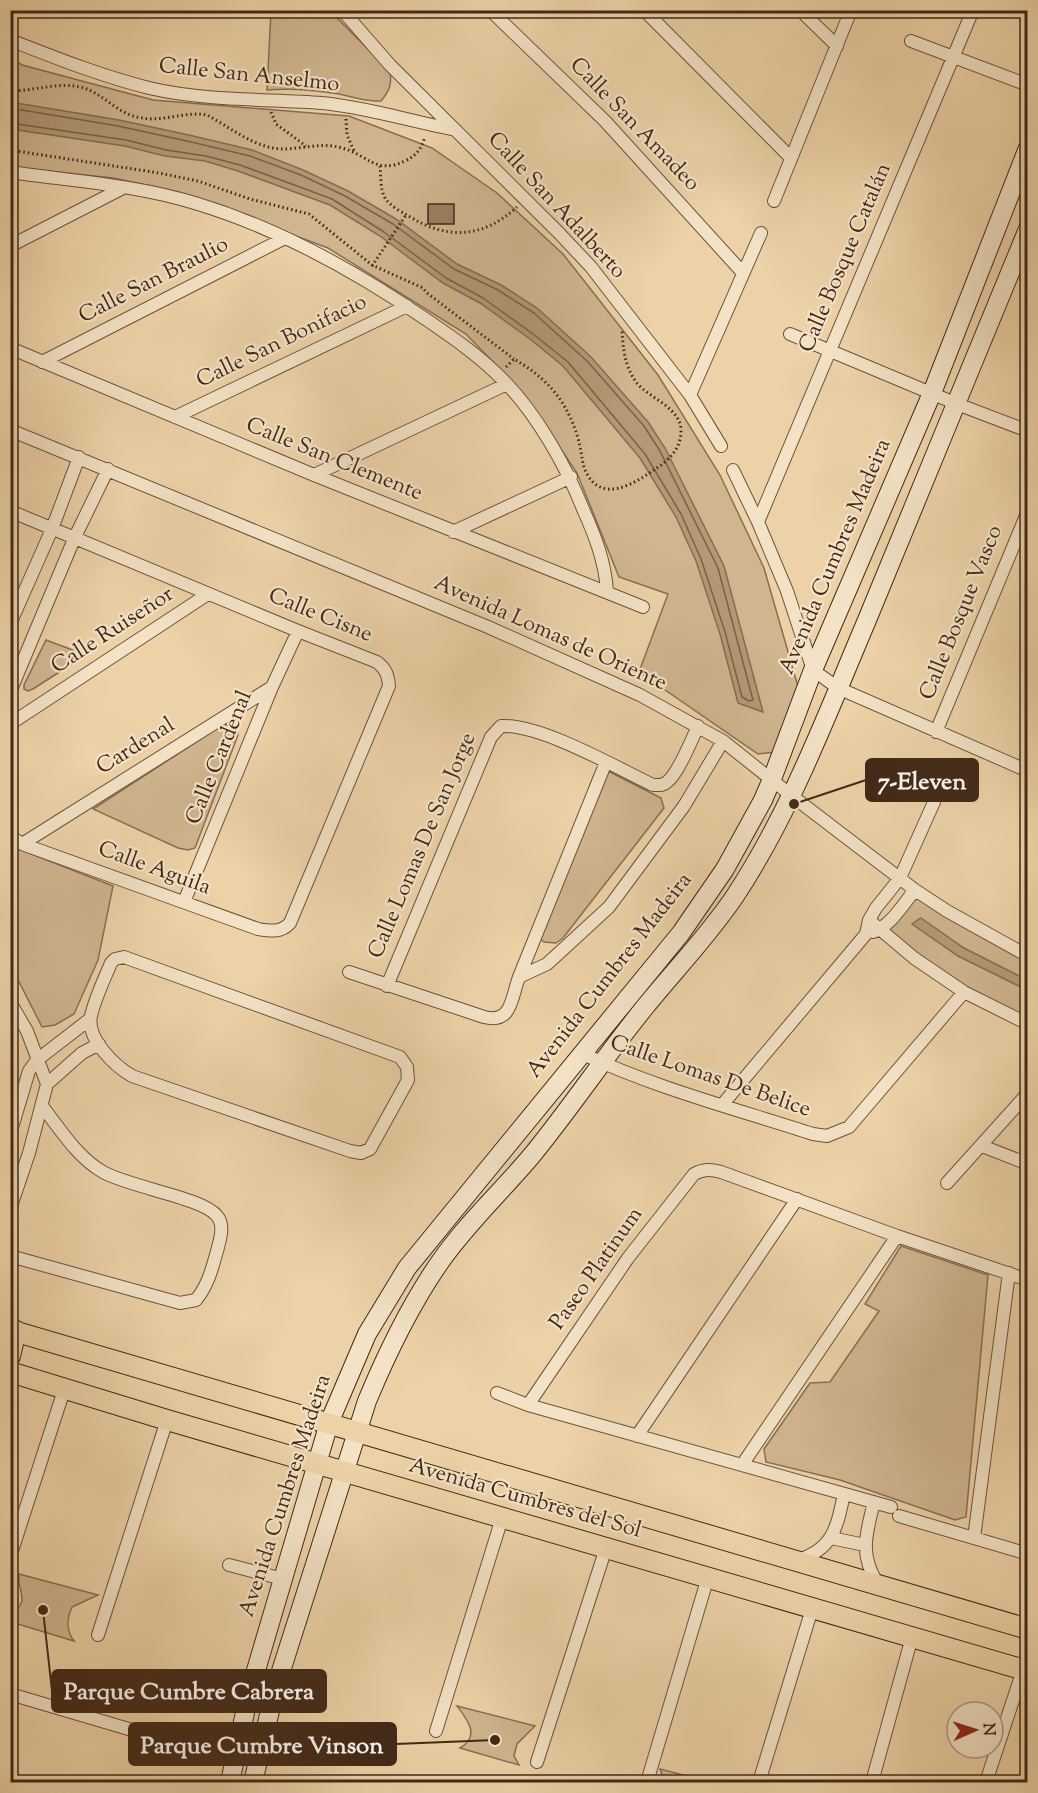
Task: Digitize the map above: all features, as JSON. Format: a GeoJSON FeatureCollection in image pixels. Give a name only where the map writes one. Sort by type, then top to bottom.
{"type":"FeatureCollection","features":[{"type":"Feature","properties":{"kind":"main road","name":"Avenida Cumbres del Sol"},"geometry":{"type":"LineString","coordinates":[[13,1330],[1028,1629]]}},
{"type":"Feature","properties":{"kind":"main road"},"geometry":{"type":"LineString","coordinates":[[10,1356],[13,1330]]}},
{"type":"Feature","properties":{"kind":"main road","name":"Avenida Cumbres del Sol"},"geometry":{"type":"LineString","coordinates":[[10,1372],[64,1390],[1025,1670]]}},
{"type":"Feature","properties":{"kind":"street","name":"Calle San Adalberto"},"geometry":{"type":"LineString","coordinates":[[342,10],[390,65],[452,129],[591,267],[690,394],[721,446]]}},
{"type":"Feature","properties":{"kind":"street","name":"Calle San Amadeo"},"geometry":{"type":"LineString","coordinates":[[490,10],[605,122],[743,273]]}},
{"type":"Feature","properties":{"kind":"street"},"geometry":{"type":"LineString","coordinates":[[644,10],[791,158]]}},
{"type":"Feature","properties":{"kind":"street"},"geometry":{"type":"LineString","coordinates":[[800,10],[837,46]]}},
{"type":"Feature","properties":{"kind":"street"},"geometry":{"type":"LineString","coordinates":[[774,201],[851,10]]}},
{"type":"Feature","properties":{"kind":"street","name":"Calle Bosque Catalán"},"geometry":{"type":"LineString","coordinates":[[758,522],[973,10]]}},
{"type":"Feature","properties":{"kind":"street","name":"Calle San Anselmo"},"geometry":{"type":"LineString","coordinates":[[10,40],[102,74],[151,88],[270,102],[323,103],[452,129]]}},
{"type":"Feature","properties":{"kind":"street"},"geometry":{"type":"LineString","coordinates":[[911,40],[1028,85]]}},
{"type":"Feature","properties":{"kind":"street","name":"Avenida Cumbres Madeira"},"geometry":{"type":"LineString","coordinates":[[230,1782],[249,1694],[329,1423],[367,1334],[407,1268],[681,933],[725,869],[772,779],[813,670],[932,393],[1028,148]]}},
{"type":"Feature","properties":{"kind":"street"},"geometry":{"type":"LineString","coordinates":[[10,172],[163,194],[201,205],[285,238],[364,278],[407,306],[480,358],[498,374],[542,431],[571,477],[600,549],[604,562],[607,591]]}},
{"type":"Feature","properties":{"kind":"street"},"geometry":{"type":"LineString","coordinates":[[10,246],[123,188]]}},
{"type":"Feature","properties":{"kind":"street","name":"Avenida Cumbres Madeira"},"geometry":{"type":"LineString","coordinates":[[253,1782],[272,1703],[367,1401],[384,1360],[441,1261],[535,1152],[601,1062],[647,1005],[693,954],[764,851],[792,796],[838,688],[1028,229]]}},
{"type":"Feature","properties":{"kind":"street"},"geometry":{"type":"LineString","coordinates":[[690,394],[761,232]]}},
{"type":"Feature","properties":{"kind":"street","name":"Calle San Braulio"},"geometry":{"type":"LineString","coordinates":[[42,362],[285,238]]}},
{"type":"Feature","properties":{"kind":"street","name":"Calle San Bonifacio"},"geometry":{"type":"LineString","coordinates":[[175,417],[407,306]]}},
{"type":"Feature","properties":{"kind":"street"},"geometry":{"type":"LineString","coordinates":[[790,334],[957,404],[1028,430]]}},
{"type":"Feature","properties":{"kind":"street","name":"Calle San Clemente"},"geometry":{"type":"LineString","coordinates":[[10,348],[314,475],[643,607]]}},
{"type":"Feature","properties":{"kind":"street"},"geometry":{"type":"LineString","coordinates":[[314,475],[507,384]]}},
{"type":"Feature","properties":{"kind":"street","name":"Avenida Lomas de Oriente"},"geometry":{"type":"LineString","coordinates":[[10,430],[553,655],[640,695],[723,741],[915,890],[946,911],[1028,956]]}},
{"type":"Feature","properties":{"kind":"street"},"geometry":{"type":"LineString","coordinates":[[10,624],[52,529],[79,457]]}},
{"type":"Feature","properties":{"kind":"street"},"geometry":{"type":"LineString","coordinates":[[10,692],[74,539],[108,469]]}},
{"type":"Feature","properties":{"kind":"street"},"geometry":{"type":"LineString","coordinates":[[733,470],[787,591],[813,670],[838,688],[1028,771]]}},
{"type":"Feature","properties":{"kind":"street"},"geometry":{"type":"LineString","coordinates":[[453,531],[571,477]]}},
{"type":"Feature","properties":{"kind":"street","name":"Calle Cisne"},"geometry":{"type":"LineString","coordinates":[[10,511],[377,662],[384,667],[388,675],[389,686],[290,923],[285,928]]}},
{"type":"Feature","properties":{"kind":"street","name":"Calle Bosque Vasco"},"geometry":{"type":"LineString","coordinates":[[936,732],[1028,511]]}},
{"type":"Feature","properties":{"kind":"street","name":"Calle Ruiseñor"},"geometry":{"type":"LineString","coordinates":[[10,724],[208,594]]}},
{"type":"Feature","properties":{"kind":"street","name":"Calle Cardenal"},"geometry":{"type":"LineString","coordinates":[[184,902],[272,687],[298,631]]}},
{"type":"Feature","properties":{"kind":"street","name":"Cardenal"},"geometry":{"type":"LineString","coordinates":[[22,844],[272,687]]}},
{"type":"Feature","properties":{"kind":"street","name":"Calle Lomas De San Jorge"},"geometry":{"type":"LineString","coordinates":[[387,986],[491,737],[501,726],[512,725],[541,733],[606,762]]}},
{"type":"Feature","properties":{"kind":"street"},"geometry":{"type":"LineString","coordinates":[[349,972],[484,1017],[495,1019],[503,1017],[507,1012],[606,762],[653,785],[662,785],[669,781],[698,726]]}},
{"type":"Feature","properties":{"kind":"street"},"geometry":{"type":"LineString","coordinates":[[519,978],[547,964],[609,907],[684,806],[723,741]]}},
{"type":"Feature","properties":{"kind":"street"},"geometry":{"type":"LineString","coordinates":[[722,1105],[866,934],[869,920],[876,908],[900,878],[934,802]]}},
{"type":"Feature","properties":{"kind":"street","name":"Calle Aguila"},"geometry":{"type":"LineString","coordinates":[[10,836],[22,844],[258,929],[273,931],[285,928]]}},
{"type":"Feature","properties":{"kind":"street"},"geometry":{"type":"LineString","coordinates":[[866,934],[880,930],[915,890]]}},
{"type":"Feature","properties":{"kind":"street"},"geometry":{"type":"LineString","coordinates":[[869,920],[914,958],[964,992],[1028,1024]]}},
{"type":"Feature","properties":{"kind":"street"},"geometry":{"type":"LineString","coordinates":[[124,957],[400,1058],[407,1067],[408,1080],[370,1149],[361,1153],[132,1076],[108,1059],[99,1044],[92,1030],[90,1019],[111,963],[115,959],[124,957]]}},
{"type":"Feature","properties":{"kind":"street","name":"Calle Lomas De Belice"},"geometry":{"type":"LineString","coordinates":[[581,1053],[722,1105],[813,1134],[827,1136],[849,1127],[964,992]]}},
{"type":"Feature","properties":{"kind":"street"},"geometry":{"type":"LineString","coordinates":[[10,1002],[27,1031],[47,1083],[29,1153],[10,1209]]}},
{"type":"Feature","properties":{"kind":"street"},"geometry":{"type":"LineString","coordinates":[[10,1134],[29,1071],[37,1060],[90,1019]]}},
{"type":"Feature","properties":{"kind":"street"},"geometry":{"type":"LineString","coordinates":[[47,1083],[82,1053],[99,1044]]}},
{"type":"Feature","properties":{"kind":"street"},"geometry":{"type":"LineString","coordinates":[[947,1183],[1028,1092]]}},
{"type":"Feature","properties":{"kind":"street"},"geometry":{"type":"LineString","coordinates":[[10,1256],[180,1303],[196,1300],[206,1288],[222,1234],[219,1217],[207,1206],[132,1184],[104,1173],[89,1163],[42,1106]]}},
{"type":"Feature","properties":{"kind":"street"},"geometry":{"type":"LineString","coordinates":[[982,1146],[1028,1164]]}},
{"type":"Feature","properties":{"kind":"street","name":"Paseo Platinum"},"geometry":{"type":"LineString","coordinates":[[528,1405],[628,1258],[694,1174],[710,1169],[797,1199]]}},
{"type":"Feature","properties":{"kind":"street"},"geometry":{"type":"LineString","coordinates":[[637,1436],[797,1199],[897,1236],[1028,1280]]}},
{"type":"Feature","properties":{"kind":"street"},"geometry":{"type":"LineString","coordinates":[[742,1465],[897,1236]]}},
{"type":"Feature","properties":{"kind":"street"},"geometry":{"type":"LineString","coordinates":[[974,1538],[1009,1273]]}},
{"type":"Feature","properties":{"kind":"street"},"geometry":{"type":"LineString","coordinates":[[10,1557],[64,1390]]}},
{"type":"Feature","properties":{"kind":"street"},"geometry":{"type":"LineString","coordinates":[[497,1393],[528,1405],[874,1502],[974,1538],[1028,1554]]}},
{"type":"Feature","properties":{"kind":"street"},"geometry":{"type":"LineString","coordinates":[[98,1635],[167,1420]]}},
{"type":"Feature","properties":{"kind":"street"},"geometry":{"type":"LineString","coordinates":[[798,1560],[822,1549],[831,1538],[844,1494]]}},
{"type":"Feature","properties":{"kind":"street"},"geometry":{"type":"LineString","coordinates":[[874,1502],[865,1545],[870,1572],[878,1584]]}},
{"type":"Feature","properties":{"kind":"street"},"geometry":{"type":"LineString","coordinates":[[436,1731],[502,1518]]}},
{"type":"Feature","properties":{"kind":"street"},"geometry":{"type":"LineString","coordinates":[[831,1538],[865,1545]]}},
{"type":"Feature","properties":{"kind":"street"},"geometry":{"type":"LineString","coordinates":[[537,1762],[606,1548]]}},
{"type":"Feature","properties":{"kind":"street"},"geometry":{"type":"LineString","coordinates":[[229,1565],[283,1579]]}},
{"type":"Feature","properties":{"kind":"street"},"geometry":{"type":"LineString","coordinates":[[647,1782],[708,1577]]}},
{"type":"Feature","properties":{"kind":"street"},"geometry":{"type":"LineString","coordinates":[[759,1782],[812,1609]]}},
{"type":"Feature","properties":{"kind":"street"},"geometry":{"type":"LineString","coordinates":[[872,1782],[912,1637]]}},
{"type":"Feature","properties":{"kind":"street"},"geometry":{"type":"LineString","coordinates":[[986,1782],[1025,1670]]}},
{"type":"Feature","properties":{"kind":"street"},"geometry":{"type":"LineString","coordinates":[[10,1694],[132,1730]]}},
{"type":"Feature","properties":{"kind":"street"},"geometry":{"type":"LineString","coordinates":[[249,1694],[272,1703]]}},
{"type":"Feature","properties":{"kind":"path"},"geometry":{"type":"LineString","coordinates":[[10,91],[69,85],[81,87],[128,115],[138,118],[161,119],[199,113],[207,115],[258,144],[281,149],[308,146],[342,148],[380,166],[394,166],[415,156],[421,148],[429,124]]}},
{"type":"Feature","properties":{"kind":"path"},"geometry":{"type":"LineString","coordinates":[[270,102],[272,118],[276,124],[308,146]]}},
{"type":"Feature","properties":{"kind":"path"},"geometry":{"type":"LineString","coordinates":[[347,107],[347,135],[356,154]]}},
{"type":"Feature","properties":{"kind":"path"},"geometry":{"type":"LineString","coordinates":[[380,166],[386,199],[394,207],[424,226],[436,230],[452,233],[471,232],[502,221],[525,199]]}},
{"type":"Feature","properties":{"kind":"path"},"geometry":{"type":"LineString","coordinates":[[406,214],[372,265],[423,288],[466,324],[541,377],[566,408],[580,447],[585,471],[596,485],[606,489],[625,488],[669,459],[677,447],[681,432],[680,425],[672,413],[638,384],[627,368],[623,345],[622,308]]}},
{"type":"Feature","properties":{"kind":"path"},"geometry":{"type":"LineString","coordinates":[[498,374],[514,359]]}},
{"type":"Feature","properties":{"kind":"shaded area"},"geometry":{"type":"Polygon","coordinates":[[[271,11],[330,11],[390,71],[390,87],[381,101],[312,90],[267,90],[271,11]]]}},
{"type":"Feature","properties":{"kind":"shaded area"},"geometry":{"type":"Polygon","coordinates":[[[11,58],[22,65],[153,100],[349,116],[432,148],[497,193],[563,254],[658,375],[720,475],[764,568],[799,690],[776,752],[758,754],[639,672],[668,594],[619,577],[577,473],[524,394],[466,334],[328,248],[179,192],[113,178],[11,167],[11,58]]]}},
{"type":"Feature","properties":{"kind":"shaded area"},"geometry":{"type":"Polygon","coordinates":[[[46,640],[86,655],[28,691],[24,689],[24,685],[46,640]]]}},
{"type":"Feature","properties":{"kind":"shaded area"},"geometry":{"type":"Polygon","coordinates":[[[224,724],[236,728],[238,735],[195,848],[188,850],[178,848],[93,809],[224,724]]]}},
{"type":"Feature","properties":{"kind":"shaded area"},"geometry":{"type":"Polygon","coordinates":[[[608,771],[661,798],[664,808],[563,938],[556,943],[544,942],[536,935],[536,926],[594,775],[608,771]]]}},
{"type":"Feature","properties":{"kind":"shaded area"},"geometry":{"type":"Polygon","coordinates":[[[11,846],[113,886],[98,960],[74,1014],[55,1025],[42,1027],[11,966],[11,846]]]}},
{"type":"Feature","properties":{"kind":"shaded area"},"geometry":{"type":"Polygon","coordinates":[[[915,890],[1027,956],[1027,1024],[964,992],[880,930],[915,890]]]}},
{"type":"Feature","properties":{"kind":"shaded area"},"geometry":{"type":"Polygon","coordinates":[[[901,1246],[988,1275],[966,1517],[955,1520],[840,1480],[766,1462],[764,1449],[810,1383],[830,1382],[879,1311],[865,1304],[901,1246]]]}},
{"type":"Feature","properties":{"kind":"shaded area"},"geometry":{"type":"Polygon","coordinates":[[[19,1574],[98,1595],[72,1607],[68,1624],[74,1641],[11,1622],[11,1614],[22,1600],[19,1574]]]}},
{"type":"Feature","properties":{"kind":"shaded area"},"geometry":{"type":"Polygon","coordinates":[[[457,1706],[535,1726],[517,1744],[514,1756],[519,1765],[460,1748],[470,1738],[471,1733],[468,1722],[457,1706]]]}},
{"type":"Feature","properties":{"kind":"shaded area"},"geometry":{"type":"Polygon","coordinates":[[[660,1769],[710,1782],[665,1782],[660,1769]]]}},
{"type":"Feature","properties":{"kind":"water"},"geometry":{"type":"Polygon","coordinates":[[[10,102],[119,120],[252,150],[348,191],[396,219],[457,264],[501,285],[537,308],[591,357],[648,422],[665,448],[724,566],[763,712],[738,703],[720,634],[696,561],[676,517],[640,458],[563,366],[530,339],[480,303],[443,283],[380,236],[330,205],[205,161],[11,129],[10,102]]]}},
{"type":"Feature","properties":{"kind":"water"},"geometry":{"type":"Polygon","coordinates":[[[921,918],[964,948],[1027,980],[1027,990],[958,956],[912,924],[921,918]]]}},
{"type":"Feature","properties":{"kind":"building"},"geometry":{"type":"Polygon","coordinates":[[[428,204],[454,204],[454,224],[428,224],[428,204]]]}},
{"type":"Feature","properties":{"kind":"place","name":"7-Eleven"},"geometry":{"type":"Point","coordinates":[794,804]}},
{"type":"Feature","properties":{"kind":"place","name":"Parque Cumbre Cabrera"},"geometry":{"type":"Point","coordinates":[43,1610]}},
{"type":"Feature","properties":{"kind":"place","name":"Parque Cumbre Vinson"},"geometry":{"type":"Point","coordinates":[495,1740]}}]}
